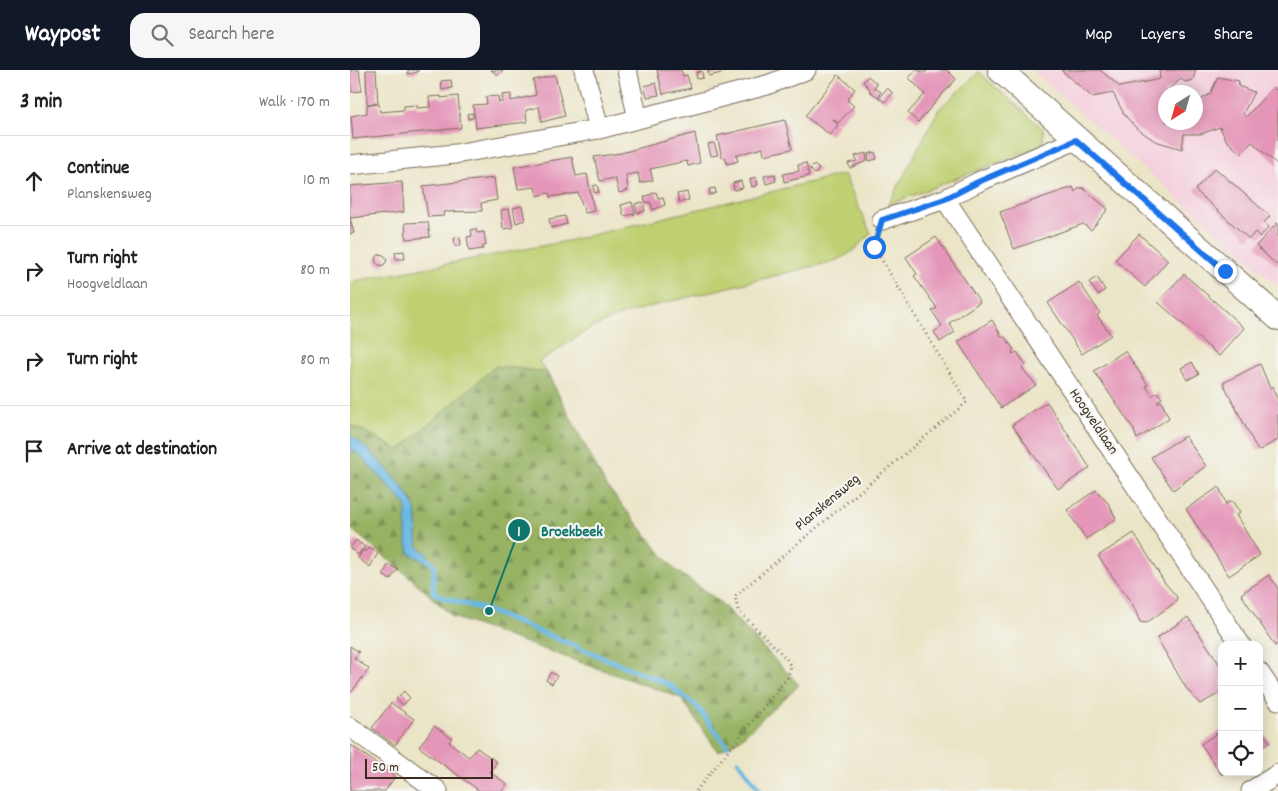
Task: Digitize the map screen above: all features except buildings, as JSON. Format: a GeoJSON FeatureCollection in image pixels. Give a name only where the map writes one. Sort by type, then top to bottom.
{"type":"FeatureCollection","features":[{"type":"Feature","properties":{"kind":"main road"},"geometry":{"type":"LineString","coordinates":[[1008,73],[1076,140],[1278,318]]}},
{"type":"Feature","properties":{"kind":"street"},"geometry":{"type":"LineString","coordinates":[[584,70],[599,129]]}},
{"type":"Feature","properties":{"kind":"street"},"geometry":{"type":"LineString","coordinates":[[627,70],[638,119]]}},
{"type":"Feature","properties":{"kind":"street"},"geometry":{"type":"LineString","coordinates":[[350,165],[455,154],[599,129],[767,85],[806,70]]}},
{"type":"Feature","properties":{"kind":"street"},"geometry":{"type":"LineString","coordinates":[[882,220],[945,199],[978,182],[1076,140]]}},
{"type":"Feature","properties":{"kind":"street","name":"Hoogveldlaan"},"geometry":{"type":"LineString","coordinates":[[945,199],[1238,641]]}},
{"type":"Feature","properties":{"kind":"street"},"geometry":{"type":"LineString","coordinates":[[1263,678],[1278,700]]}},
{"type":"Feature","properties":{"kind":"street"},"geometry":{"type":"LineString","coordinates":[[350,727],[438,791]]}},
{"type":"Feature","properties":{"kind":"street"},"geometry":{"type":"LineString","coordinates":[[1251,791],[1278,774]]}},
{"type":"Feature","properties":{"kind":"path","name":"Planskensweg"},"geometry":{"type":"LineString","coordinates":[[696,791],[787,678],[791,667],[786,658],[738,610],[735,596],[967,402],[874,247],[882,220]]}},
{"type":"Feature","properties":{"kind":"shaded area"},"geometry":{"type":"Polygon","coordinates":[[[1032,70],[1278,70],[1278,286],[1032,70]]]}},
{"type":"Feature","properties":{"kind":"green space"},"geometry":{"type":"Polygon","coordinates":[[[979,72],[1042,128],[1044,132],[1043,142],[1035,148],[888,205],[939,109],[979,72]]]}},
{"type":"Feature","properties":{"kind":"green space"},"geometry":{"type":"Polygon","coordinates":[[[844,174],[871,234],[850,253],[835,261],[652,306],[616,317],[591,328],[539,362],[547,372],[496,366],[399,450],[360,429],[350,426],[350,282],[567,241],[844,174]]]}},
{"type":"Feature","properties":{"kind":"green space"},"geometry":{"type":"Polygon","coordinates":[[[496,366],[547,372],[605,484],[674,569],[719,601],[799,685],[739,740],[718,752],[681,698],[453,617],[412,579],[350,528],[350,426],[360,429],[399,450],[496,366]]]}},
{"type":"Feature","properties":{"kind":"water"},"geometry":{"type":"Polygon","coordinates":[[[350,435],[387,468],[411,499],[416,512],[418,547],[428,554],[423,561],[409,553],[406,539],[406,505],[361,456],[350,449],[350,435]]]}},
{"type":"Feature","properties":{"kind":"waterway"},"geometry":{"type":"LineString","coordinates":[[421,554],[434,565],[433,592],[442,597],[489,611],[668,684],[697,707],[727,746]]}},
{"type":"Feature","properties":{"kind":"waterway"},"geometry":{"type":"LineString","coordinates":[[738,761],[760,791]]}},
{"type":"Feature","properties":{"kind":"place","name":"Broekbeek"},"geometry":{"type":"Point","coordinates":[489,611]}},
{"type":"Feature","properties":{"kind":"route"},"geometry":{"type":"LineString","coordinates":[[874,247],[882,220],[945,199],[978,182],[1076,140],[1225,271]]}}]}
